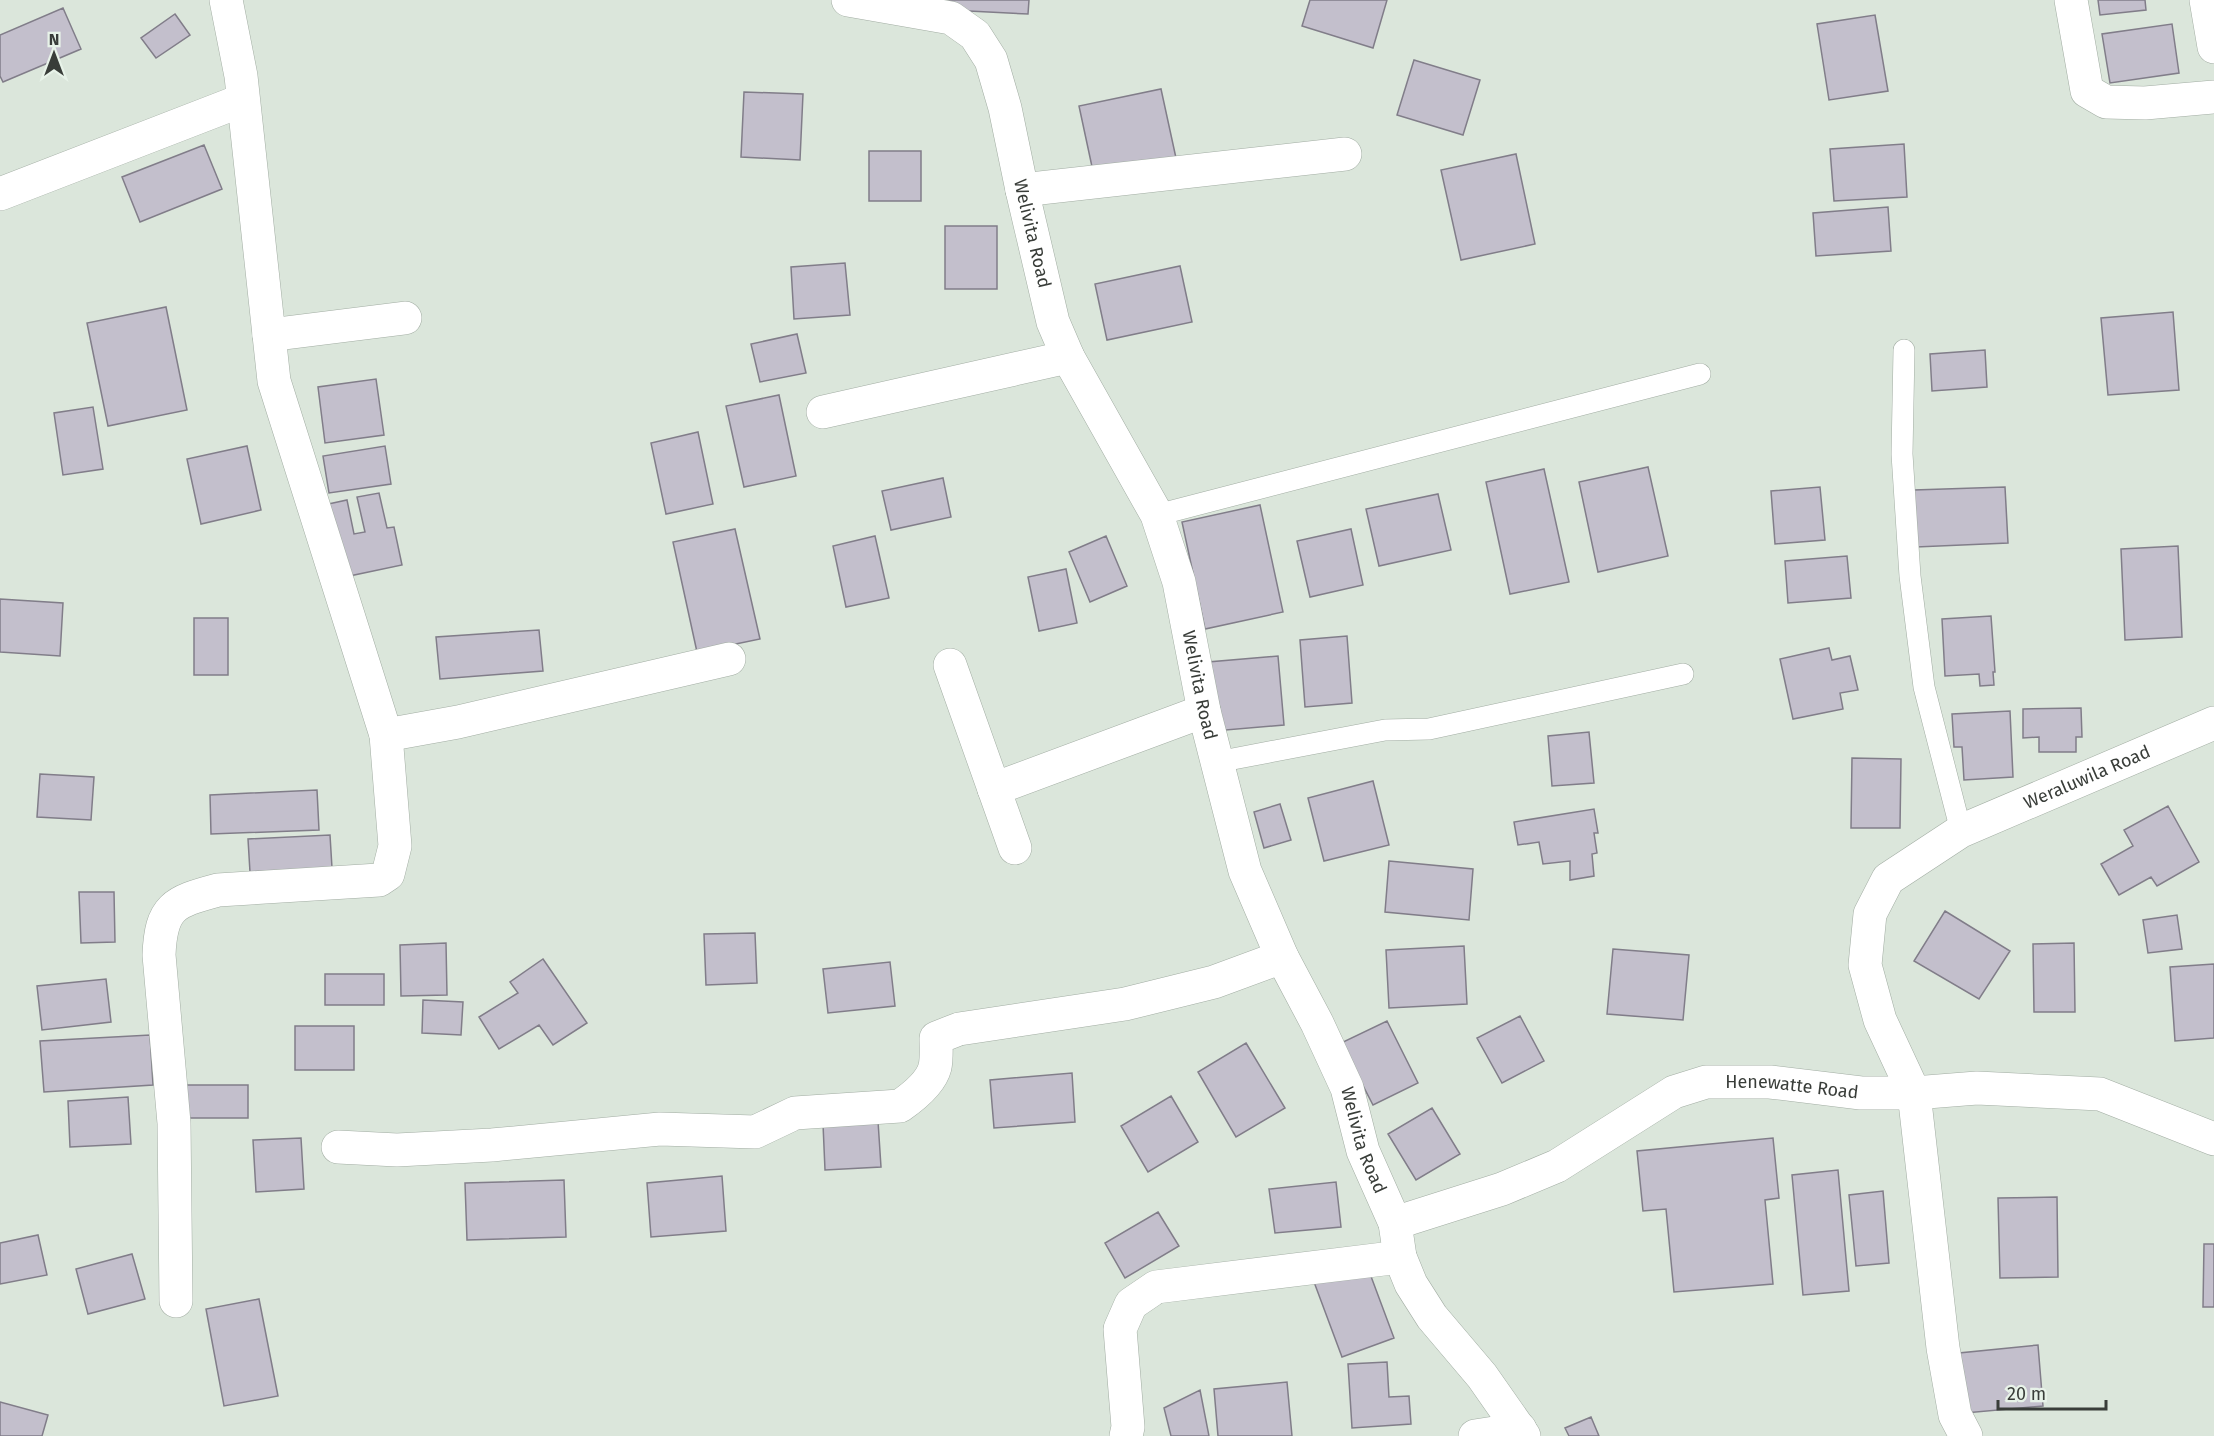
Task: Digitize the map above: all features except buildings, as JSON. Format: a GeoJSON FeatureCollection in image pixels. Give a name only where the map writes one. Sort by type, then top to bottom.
{"type":"FeatureCollection","features":[{"type":"Feature","properties":{"kind":"street"},"geometry":{"type":"LineString","coordinates":[[176,1301],[174,1123],[159,955],[160,929],[171,909],[193,896],[218,890],[364,883],[379,880],[388,874],[395,846],[386,735],[274,381],[241,76],[226,0]]}},
{"type":"Feature","properties":{"kind":"street","name":"Welivita Road"},"geometry":{"type":"LineString","coordinates":[[848,0],[951,18],[975,34],[991,60],[1005,108],[1053,322],[1068,357],[1157,515],[1179,582],[1204,711],[1245,871],[1282,957],[1317,1023],[1347,1088],[1363,1151],[1395,1223],[1400,1257],[1411,1284],[1421,1303],[1482,1376],[1522,1433]]}},
{"type":"Feature","properties":{"kind":"street"},"geometry":{"type":"LineString","coordinates":[[2071,0],[2087,91],[2106,102],[2145,103],[2214,97]]}},
{"type":"Feature","properties":{"kind":"street"},"geometry":{"type":"LineString","coordinates":[[2206,0],[2214,47]]}},
{"type":"Feature","properties":{"kind":"street"},"geometry":{"type":"LineString","coordinates":[[0,194],[243,100]]}},
{"type":"Feature","properties":{"kind":"street"},"geometry":{"type":"LineString","coordinates":[[1022,190],[1345,154]]}},
{"type":"Feature","properties":{"kind":"street"},"geometry":{"type":"LineString","coordinates":[[269,335],[405,318]]}},
{"type":"Feature","properties":{"kind":"street"},"geometry":{"type":"LineString","coordinates":[[823,412],[1068,357]]}},
{"type":"Feature","properties":{"kind":"street"},"geometry":{"type":"LineString","coordinates":[[386,735],[458,722],[729,659]]}},
{"type":"Feature","properties":{"kind":"street"},"geometry":{"type":"LineString","coordinates":[[950,665],[1015,848]]}},
{"type":"Feature","properties":{"kind":"street"},"geometry":{"type":"LineString","coordinates":[[994,789],[1204,711]]}},
{"type":"Feature","properties":{"kind":"street","name":"Weraluwila Road"},"geometry":{"type":"LineString","coordinates":[[1961,831],[2214,723]]}},
{"type":"Feature","properties":{"kind":"street"},"geometry":{"type":"LineString","coordinates":[[1961,831],[1888,879],[1870,914],[1865,965],[1880,1020],[1914,1093],[1943,1348],[1955,1414],[1966,1436]]}},
{"type":"Feature","properties":{"kind":"street"},"geometry":{"type":"LineString","coordinates":[[338,1146],[397,1149],[492,1145],[660,1129],[755,1132],[795,1113],[900,1106],[928,1080],[935,1067],[936,1038],[959,1029],[1125,1004],[1214,982],[1282,957]]}},
{"type":"Feature","properties":{"kind":"street","name":"Henewatte Road"},"geometry":{"type":"LineString","coordinates":[[1395,1223],[1502,1189],[1557,1166],[1674,1092],[1706,1082],[1770,1082],[1861,1093],[1914,1093],[1977,1088],[2100,1094],[2214,1140]]}},
{"type":"Feature","properties":{"kind":"street"},"geometry":{"type":"LineString","coordinates":[[1126,1436],[1128,1427],[1120,1329],[1131,1304],[1156,1287],[1400,1257]]}},
{"type":"Feature","properties":{"kind":"street"},"geometry":{"type":"LineString","coordinates":[[1475,1436],[1522,1433]]}},
{"type":"Feature","properties":{"kind":"lane"},"geometry":{"type":"LineString","coordinates":[[1904,350],[1902,454],[1910,576],[1924,687],[1961,831]]}},
{"type":"Feature","properties":{"kind":"lane"},"geometry":{"type":"LineString","coordinates":[[1157,515],[1700,374]]}},
{"type":"Feature","properties":{"kind":"lane"},"geometry":{"type":"LineString","coordinates":[[1217,762],[1385,730],[1429,729],[1683,674]]}}]}
